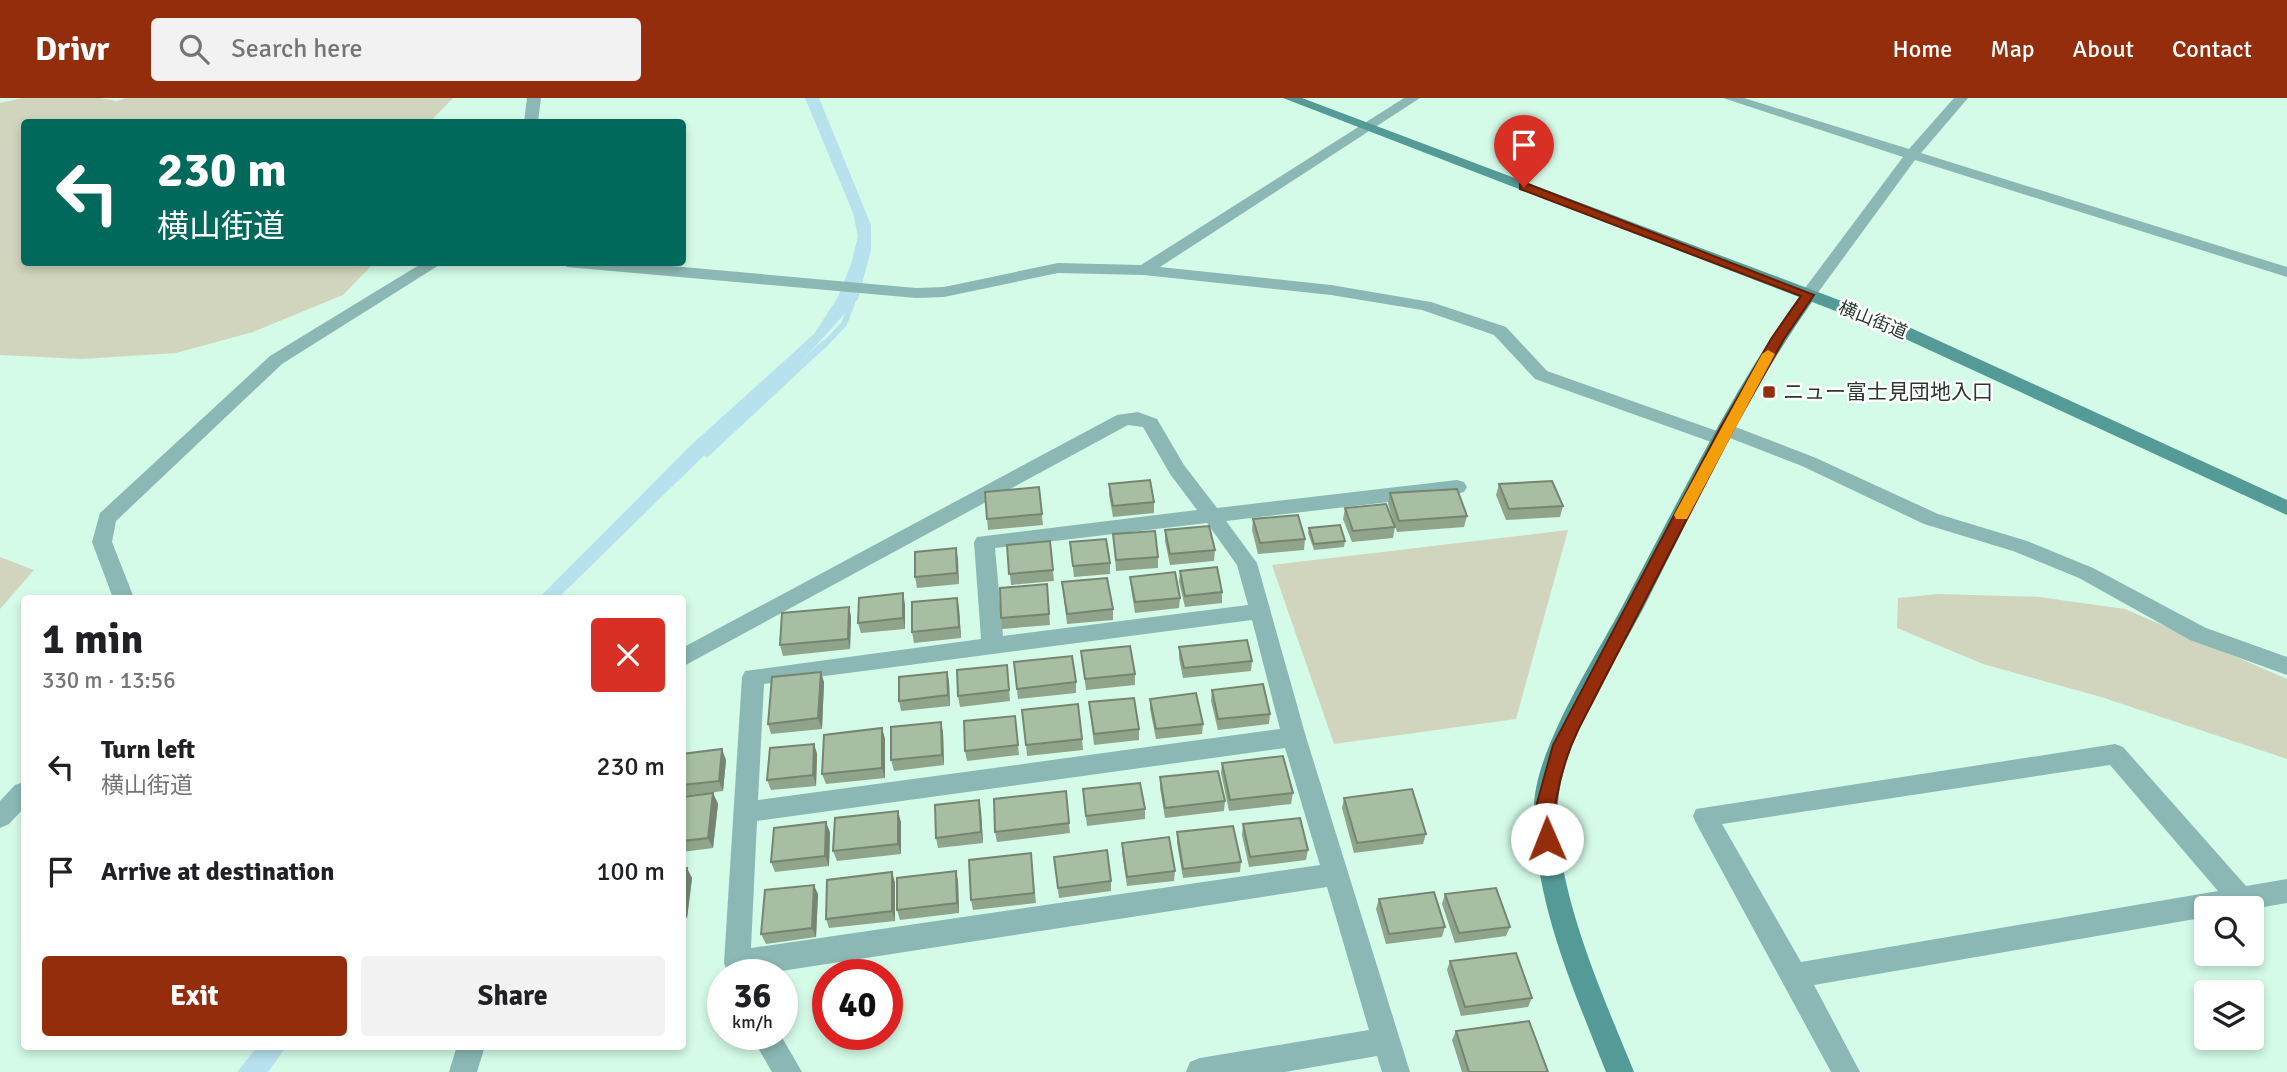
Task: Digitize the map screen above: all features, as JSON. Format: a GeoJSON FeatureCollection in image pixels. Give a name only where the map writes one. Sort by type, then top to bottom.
{"type":"FeatureCollection","features":[{"type":"Feature","properties":{"kind":"street"},"geometry":{"type":"LineString","coordinates":[[531,119],[534,98]]}},
{"type":"Feature","properties":{"kind":"street","name":"横山街道"},"geometry":{"type":"LineString","coordinates":[[1290,98],[1894,327],[2287,508]]}},
{"type":"Feature","properties":{"kind":"street"},"geometry":{"type":"LineString","coordinates":[[1144,270],[1413,98]]}},
{"type":"Feature","properties":{"kind":"street"},"geometry":{"type":"LineString","coordinates":[[1730,98],[2287,272]]}},
{"type":"Feature","properties":{"kind":"street"},"geometry":{"type":"LineString","coordinates":[[1620,1072],[1572,940],[1547,839],[1546,803],[1567,733],[1777,339],[1912,155],[1961,98]]}},
{"type":"Feature","properties":{"kind":"street"},"geometry":{"type":"LineString","coordinates":[[122,595],[102,542],[107,518],[276,359],[429,266]]}},
{"type":"Feature","properties":{"kind":"street"},"geometry":{"type":"LineString","coordinates":[[612,266],[916,293],[944,292],[1058,268],[1144,270],[1331,290],[1424,306],[1500,331],[1541,375],[1809,462],[1931,519],[2020,546],[2086,573],[2198,634],[2287,666]]}},
{"type":"Feature","properties":{"kind":"street"},"geometry":{"type":"LineString","coordinates":[[686,657],[1124,419],[1138,418],[1150,423],[1177,469],[1247,563],[1294,737],[1396,1072]]}},
{"type":"Feature","properties":{"kind":"street"},"geometry":{"type":"LineString","coordinates":[[993,646],[984,542],[1457,487]]}},
{"type":"Feature","properties":{"kind":"street"},"geometry":{"type":"LineString","coordinates":[[739,959],[754,677],[1261,611]]}},
{"type":"Feature","properties":{"kind":"street"},"geometry":{"type":"LineString","coordinates":[[745,812],[1294,737]]}},
{"type":"Feature","properties":{"kind":"street"},"geometry":{"type":"LineString","coordinates":[[1846,1072],[1705,816],[2115,754],[2238,896]]}},
{"type":"Feature","properties":{"kind":"street"},"geometry":{"type":"LineString","coordinates":[[0,817],[21,795]]}},
{"type":"Feature","properties":{"kind":"street"},"geometry":{"type":"LineString","coordinates":[[798,960],[1336,874]]}},
{"type":"Feature","properties":{"kind":"street"},"geometry":{"type":"LineString","coordinates":[[2258,896],[2287,891]]}},
{"type":"Feature","properties":{"kind":"street"},"geometry":{"type":"LineString","coordinates":[[1794,976],[2194,907]]}},
{"type":"Feature","properties":{"kind":"street"},"geometry":{"type":"LineString","coordinates":[[1200,1072],[1387,1041]]}},
{"type":"Feature","properties":{"kind":"street"},"geometry":{"type":"LineString","coordinates":[[463,1072],[470,1050]]}},
{"type":"Feature","properties":{"kind":"street"},"geometry":{"type":"LineString","coordinates":[[774,1050],[788,1072]]}},
{"type":"Feature","properties":{"kind":"green space"},"geometry":{"type":"Polygon","coordinates":[[[22,98],[100,98],[117,101],[126,98],[453,98],[433,119],[21,119],[21,266],[371,266],[343,295],[253,332],[176,353],[82,359],[0,355],[0,103],[22,98]]]}},
{"type":"Feature","properties":{"kind":"green space"},"geometry":{"type":"Polygon","coordinates":[[[1568,530],[1516,719],[1334,744],[1272,565],[1568,530]]]}},
{"type":"Feature","properties":{"kind":"green space"},"geometry":{"type":"Polygon","coordinates":[[[0,557],[34,570],[0,609],[0,557]]]}},
{"type":"Feature","properties":{"kind":"green space"},"geometry":{"type":"Polygon","coordinates":[[[1938,594],[2039,597],[2125,609],[2287,679],[2287,759],[2101,697],[1983,664],[1897,628],[1898,598],[1938,594]]]}},
{"type":"Feature","properties":{"kind":"water"},"geometry":{"type":"Polygon","coordinates":[[[805,98],[819,98],[871,225],[871,250],[858,299],[811,351],[561,595],[542,595],[690,446],[814,334],[838,297],[852,261],[858,236],[853,213],[805,98]]]}},
{"type":"Feature","properties":{"kind":"water"},"geometry":{"type":"Polygon","coordinates":[[[255,1050],[284,1050],[268,1072],[237,1072],[255,1050]]]}},
{"type":"Feature","properties":{"kind":"building"},"geometry":{"type":"Polygon","coordinates":[[[1150,480],[1154,502],[1113,506],[1109,484],[1150,480]]]}},
{"type":"Feature","properties":{"kind":"building"},"geometry":{"type":"Polygon","coordinates":[[[1552,481],[1563,506],[1509,509],[1499,484],[1552,481]]]}},
{"type":"Feature","properties":{"kind":"building"},"geometry":{"type":"Polygon","coordinates":[[[1039,487],[1042,514],[987,519],[985,492],[1039,487]]]}},
{"type":"Feature","properties":{"kind":"building"},"geometry":{"type":"Polygon","coordinates":[[[1457,489],[1467,516],[1399,521],[1390,493],[1457,489]]]}},
{"type":"Feature","properties":{"kind":"building"},"geometry":{"type":"Polygon","coordinates":[[[1386,504],[1395,527],[1353,531],[1345,508],[1386,504]]]}},
{"type":"Feature","properties":{"kind":"building"},"geometry":{"type":"Polygon","coordinates":[[[1298,515],[1305,539],[1260,543],[1253,519],[1298,515]]]}},
{"type":"Feature","properties":{"kind":"building"},"geometry":{"type":"Polygon","coordinates":[[[1340,525],[1345,541],[1314,544],[1309,528],[1340,525]]]}},
{"type":"Feature","properties":{"kind":"building"},"geometry":{"type":"Polygon","coordinates":[[[1209,526],[1215,550],[1170,554],[1165,530],[1209,526]]]}},
{"type":"Feature","properties":{"kind":"building"},"geometry":{"type":"Polygon","coordinates":[[[1155,531],[1158,557],[1116,560],[1113,534],[1155,531]]]}},
{"type":"Feature","properties":{"kind":"building"},"geometry":{"type":"Polygon","coordinates":[[[1106,539],[1110,563],[1073,566],[1070,542],[1106,539]]]}},
{"type":"Feature","properties":{"kind":"building"},"geometry":{"type":"Polygon","coordinates":[[[1050,541],[1053,570],[1009,574],[1007,545],[1050,541]]]}},
{"type":"Feature","properties":{"kind":"building"},"geometry":{"type":"Polygon","coordinates":[[[956,548],[957,573],[915,577],[915,552],[956,548]]]}},
{"type":"Feature","properties":{"kind":"building"},"geometry":{"type":"Polygon","coordinates":[[[1217,567],[1222,592],[1185,596],[1180,571],[1217,567]]]}},
{"type":"Feature","properties":{"kind":"building"},"geometry":{"type":"Polygon","coordinates":[[[1175,572],[1180,598],[1135,602],[1130,577],[1175,572]]]}},
{"type":"Feature","properties":{"kind":"building"},"geometry":{"type":"Polygon","coordinates":[[[1107,578],[1113,609],[1067,614],[1062,582],[1107,578]]]}},
{"type":"Feature","properties":{"kind":"building"},"geometry":{"type":"Polygon","coordinates":[[[1047,584],[1049,614],[1001,618],[1000,588],[1047,584]]]}},
{"type":"Feature","properties":{"kind":"building"},"geometry":{"type":"Polygon","coordinates":[[[903,593],[903,618],[858,623],[859,598],[903,593]]]}},
{"type":"Feature","properties":{"kind":"building"},"geometry":{"type":"Polygon","coordinates":[[[957,598],[959,627],[912,632],[912,602],[957,598]]]}},
{"type":"Feature","properties":{"kind":"building"},"geometry":{"type":"Polygon","coordinates":[[[849,607],[848,639],[780,645],[782,613],[849,607]]]}},
{"type":"Feature","properties":{"kind":"building"},"geometry":{"type":"Polygon","coordinates":[[[1247,640],[1252,661],[1184,668],[1179,647],[1247,640]]]}},
{"type":"Feature","properties":{"kind":"building"},"geometry":{"type":"Polygon","coordinates":[[[1130,646],[1135,674],[1085,679],[1081,651],[1130,646]]]}},
{"type":"Feature","properties":{"kind":"building"},"geometry":{"type":"Polygon","coordinates":[[[1072,656],[1076,682],[1017,689],[1014,662],[1072,656]]]}},
{"type":"Feature","properties":{"kind":"building"},"geometry":{"type":"Polygon","coordinates":[[[1007,665],[1009,690],[958,696],[957,670],[1007,665]]]}},
{"type":"Feature","properties":{"kind":"building"},"geometry":{"type":"Polygon","coordinates":[[[821,672],[818,718],[768,724],[772,677],[821,672]]]}},
{"type":"Feature","properties":{"kind":"building"},"geometry":{"type":"Polygon","coordinates":[[[947,672],[948,695],[899,701],[899,677],[947,672]]]}},
{"type":"Feature","properties":{"kind":"building"},"geometry":{"type":"Polygon","coordinates":[[[1263,684],[1270,714],[1218,719],[1212,690],[1263,684]]]}},
{"type":"Feature","properties":{"kind":"building"},"geometry":{"type":"Polygon","coordinates":[[[1196,693],[1203,724],[1156,729],[1150,699],[1196,693]]]}},
{"type":"Feature","properties":{"kind":"building"},"geometry":{"type":"Polygon","coordinates":[[[1134,698],[1139,729],[1094,734],[1089,702],[1134,698]]]}},
{"type":"Feature","properties":{"kind":"building"},"geometry":{"type":"Polygon","coordinates":[[[1078,704],[1082,739],[1026,745],[1022,710],[1078,704]]]}},
{"type":"Feature","properties":{"kind":"building"},"geometry":{"type":"Polygon","coordinates":[[[1015,716],[1018,745],[965,751],[964,721],[1015,716]]]}},
{"type":"Feature","properties":{"kind":"building"},"geometry":{"type":"Polygon","coordinates":[[[941,722],[942,755],[891,760],[891,727],[941,722]]]}},
{"type":"Feature","properties":{"kind":"building"},"geometry":{"type":"Polygon","coordinates":[[[882,728],[882,768],[822,774],[824,735],[882,728]]]}},
{"type":"Feature","properties":{"kind":"building"},"geometry":{"type":"Polygon","coordinates":[[[814,744],[813,775],[767,780],[770,748],[814,744]]]}},
{"type":"Feature","properties":{"kind":"building"},"geometry":{"type":"Polygon","coordinates":[[[722,749],[719,781],[686,785],[686,754],[722,749]]]}},
{"type":"Feature","properties":{"kind":"building"},"geometry":{"type":"Polygon","coordinates":[[[1283,756],[1293,793],[1230,800],[1222,763],[1283,756]]]}},
{"type":"Feature","properties":{"kind":"building"},"geometry":{"type":"Polygon","coordinates":[[[1218,771],[1225,801],[1165,808],[1160,777],[1218,771]]]}},
{"type":"Feature","properties":{"kind":"building"},"geometry":{"type":"Polygon","coordinates":[[[1140,783],[1145,809],[1086,816],[1083,789],[1140,783]]]}},
{"type":"Feature","properties":{"kind":"building"},"geometry":{"type":"Polygon","coordinates":[[[1412,789],[1426,834],[1357,843],[1344,798],[1412,789]]]}},
{"type":"Feature","properties":{"kind":"building"},"geometry":{"type":"Polygon","coordinates":[[[1066,791],[1069,823],[995,832],[994,799],[1066,791]]]}},
{"type":"Feature","properties":{"kind":"building"},"geometry":{"type":"Polygon","coordinates":[[[713,793],[708,838],[686,841],[686,797],[713,793]]]}},
{"type":"Feature","properties":{"kind":"building"},"geometry":{"type":"Polygon","coordinates":[[[979,800],[981,832],[936,838],[935,805],[979,800]]]}},
{"type":"Feature","properties":{"kind":"building"},"geometry":{"type":"Polygon","coordinates":[[[898,811],[898,844],[833,851],[835,818],[898,811]]]}},
{"type":"Feature","properties":{"kind":"building"},"geometry":{"type":"Polygon","coordinates":[[[1300,818],[1308,850],[1250,857],[1243,824],[1300,818]]]}},
{"type":"Feature","properties":{"kind":"building"},"geometry":{"type":"Polygon","coordinates":[[[826,822],[825,856],[771,862],[774,828],[826,822]]]}},
{"type":"Feature","properties":{"kind":"building"},"geometry":{"type":"Polygon","coordinates":[[[1233,826],[1241,862],[1183,869],[1177,832],[1233,826]]]}},
{"type":"Feature","properties":{"kind":"building"},"geometry":{"type":"Polygon","coordinates":[[[1169,837],[1175,871],[1127,877],[1122,843],[1169,837]]]}},
{"type":"Feature","properties":{"kind":"building"},"geometry":{"type":"Polygon","coordinates":[[[1107,850],[1111,881],[1058,888],[1054,857],[1107,850]]]}},
{"type":"Feature","properties":{"kind":"building"},"geometry":{"type":"Polygon","coordinates":[[[1031,853],[1034,893],[971,900],[969,860],[1031,853]]]}},
{"type":"Feature","properties":{"kind":"building"},"geometry":{"type":"Polygon","coordinates":[[[956,871],[957,903],[897,910],[897,878],[956,871]]]}},
{"type":"Feature","properties":{"kind":"building"},"geometry":{"type":"Polygon","coordinates":[[[892,872],[892,911],[826,919],[827,880],[892,872]]]}},
{"type":"Feature","properties":{"kind":"building"},"geometry":{"type":"Polygon","coordinates":[[[814,885],[812,928],[761,934],[765,890],[814,885]]]}},
{"type":"Feature","properties":{"kind":"building"},"geometry":{"type":"Polygon","coordinates":[[[1496,888],[1510,927],[1459,933],[1445,894],[1496,888]]]}},
{"type":"Feature","properties":{"kind":"building"},"geometry":{"type":"Polygon","coordinates":[[[1434,892],[1445,927],[1389,934],[1379,899],[1434,892]]]}},
{"type":"Feature","properties":{"kind":"building"},"geometry":{"type":"Polygon","coordinates":[[[1516,953],[1532,998],[1465,1007],[1450,961],[1516,953]]]}},
{"type":"Feature","properties":{"kind":"building"},"geometry":{"type":"Polygon","coordinates":[[[1529,1021],[1548,1072],[1469,1072],[1456,1031],[1529,1021]]]}},
{"type":"Feature","properties":{"kind":"waterway"},"geometry":{"type":"LineString","coordinates":[[823,346],[844,324],[852,303]]}},
{"type":"Feature","properties":{"kind":"waterway"},"geometry":{"type":"LineString","coordinates":[[707,453],[824,344]]}},
{"type":"Feature","properties":{"kind":"slow traffic"},"geometry":{"type":"LineString","coordinates":[[1681,515],[1768,354]]}},
{"type":"Feature","properties":{"kind":"place","name":"ニュー富士見団地入口"},"geometry":{"type":"Point","coordinates":[1769,392]}},
{"type":"Feature","properties":{"kind":"route"},"geometry":{"type":"LineString","coordinates":[[1524,187],[1808,295],[1777,339],[1726,430],[1570,727],[1553,773],[1546,803],[1547,839]]}}]}
